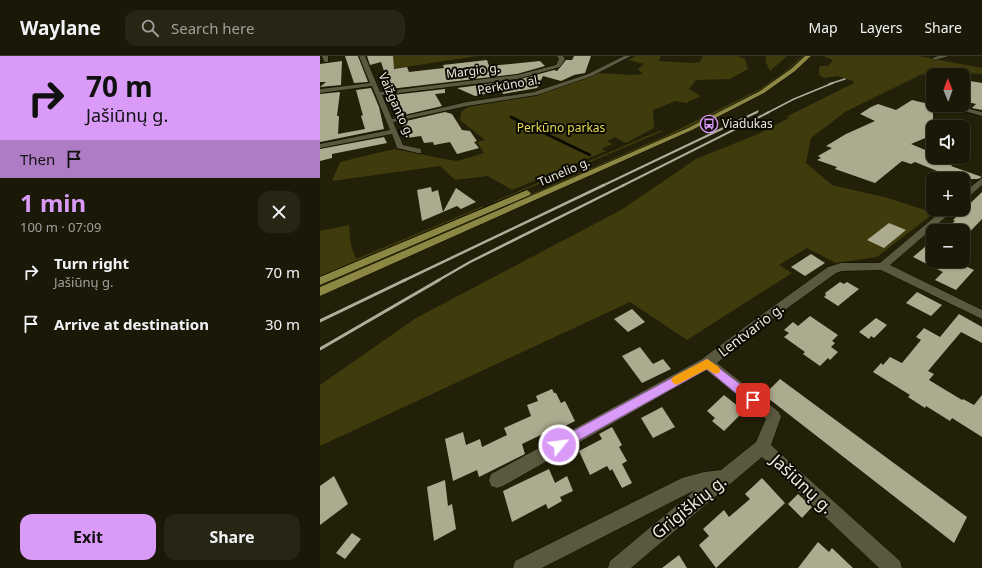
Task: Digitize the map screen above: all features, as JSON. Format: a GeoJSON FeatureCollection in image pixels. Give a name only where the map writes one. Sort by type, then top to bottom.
{"type":"FeatureCollection","features":[{"type":"Feature","properties":{"kind":"main road","name":"Tunelio g."},"geometry":{"type":"LineString","coordinates":[[320,281],[650,140],[748,93],[772,78],[798,56]]}},
{"type":"Feature","properties":{"kind":"main road","name":"Tunelio g."},"geometry":{"type":"LineString","coordinates":[[320,292],[610,166],[690,129],[762,92],[793,70],[808,56]]}},
{"type":"Feature","properties":{"kind":"street","name":"Vaižganto g."},"geometry":{"type":"LineString","coordinates":[[362,56],[400,146],[418,151]]}},
{"type":"Feature","properties":{"kind":"street","name":"Margio g."},"geometry":{"type":"LineString","coordinates":[[378,94],[517,77],[558,66],[562,58],[560,56]]}},
{"type":"Feature","properties":{"kind":"street","name":"Perkūno al."},"geometry":{"type":"LineString","coordinates":[[390,121],[468,104],[535,94],[590,75],[628,56]]}},
{"type":"Feature","properties":{"kind":"street"},"geometry":{"type":"LineString","coordinates":[[935,58],[946,56]]}},
{"type":"Feature","properties":{"kind":"street"},"geometry":{"type":"LineString","coordinates":[[320,91],[373,84]]}},
{"type":"Feature","properties":{"kind":"street"},"geometry":{"type":"LineString","coordinates":[[970,111],[982,114]]}},
{"type":"Feature","properties":{"kind":"street"},"geometry":{"type":"LineString","coordinates":[[320,146],[393,132]]}},
{"type":"Feature","properties":{"kind":"street"},"geometry":{"type":"LineString","coordinates":[[970,191],[982,181]]}},
{"type":"Feature","properties":{"kind":"street"},"geometry":{"type":"LineString","coordinates":[[940,216],[883,266],[982,315]]}},
{"type":"Feature","properties":{"kind":"street","name":"Lentvario g."},"geometry":{"type":"LineString","coordinates":[[497,480],[707,363],[753,327],[832,270],[841,266],[883,266]]}},
{"type":"Feature","properties":{"kind":"street","name":"Jašiūnų g."},"geometry":{"type":"LineString","coordinates":[[707,363],[774,417],[762,448],[893,568]]}},
{"type":"Feature","properties":{"kind":"street","name":"Grigiškių g."},"geometry":{"type":"LineString","coordinates":[[617,568],[762,448]]}},
{"type":"Feature","properties":{"kind":"street"},"geometry":{"type":"LineString","coordinates":[[522,568],[688,484],[704,480],[724,478]]}},
{"type":"Feature","properties":{"kind":"green space"},"geometry":{"type":"Polygon","coordinates":[[[389,56],[478,56],[390,68],[389,56]]]}},
{"type":"Feature","properties":{"kind":"green space","name":"Perkūno parkas"},"geometry":{"type":"Polygon","coordinates":[[[636,56],[661,56],[659,61],[692,63],[700,62],[703,56],[737,56],[745,59],[748,69],[730,79],[696,80],[689,89],[701,96],[686,103],[676,101],[653,110],[654,128],[626,143],[615,137],[607,141],[613,144],[601,149],[606,151],[512,190],[488,176],[455,180],[440,166],[332,181],[340,162],[394,149],[457,161],[484,153],[477,142],[485,140],[460,120],[461,112],[468,107],[535,96],[599,73],[631,75],[643,74],[638,69],[644,64],[628,60],[636,56]]]}},
{"type":"Feature","properties":{"kind":"green space"},"geometry":{"type":"Polygon","coordinates":[[[766,56],[787,56],[770,71],[766,62],[766,56]]]}},
{"type":"Feature","properties":{"kind":"green space"},"geometry":{"type":"Polygon","coordinates":[[[802,56],[804,56],[784,74],[760,90],[712,116],[636,152],[320,288],[320,286],[665,136],[758,90],[782,74],[802,56]]]}},
{"type":"Feature","properties":{"kind":"green space"},"geometry":{"type":"Polygon","coordinates":[[[823,56],[918,56],[982,68],[982,74],[970,73],[970,68],[926,68],[926,74],[920,75],[845,112],[811,138],[806,163],[832,185],[888,198],[926,210],[926,216],[930,216],[877,257],[836,263],[807,248],[779,265],[792,273],[687,340],[630,302],[320,446],[320,385],[416,318],[621,210],[696,159],[758,134],[789,118],[786,117],[854,83],[853,81],[838,76],[824,78],[819,75],[820,66],[828,66],[833,60],[823,56]]]}},
{"type":"Feature","properties":{"kind":"green space"},"geometry":{"type":"Polygon","coordinates":[[[659,131],[663,131],[493,202],[659,131]]]}},
{"type":"Feature","properties":{"kind":"green space"},"geometry":{"type":"Polygon","coordinates":[[[483,206],[483,208],[320,277],[320,231],[349,225],[351,245],[356,259],[483,206]]]}},
{"type":"Feature","properties":{"kind":"building"},"geometry":{"type":"Polygon","coordinates":[[[345,56],[358,56],[368,82],[354,83],[345,56]]]}},
{"type":"Feature","properties":{"kind":"building"},"geometry":{"type":"Polygon","coordinates":[[[367,56],[393,56],[394,69],[407,67],[409,72],[444,68],[443,65],[487,60],[489,66],[540,61],[545,66],[517,74],[390,89],[381,62],[370,65],[367,56]]]}},
{"type":"Feature","properties":{"kind":"building"},"geometry":{"type":"Polygon","coordinates":[[[574,56],[591,56],[585,73],[574,75],[561,81],[543,76],[537,88],[503,94],[501,88],[475,96],[457,88],[517,80],[554,70],[557,71],[566,60],[572,60],[574,56]]]}},
{"type":"Feature","properties":{"kind":"building"},"geometry":{"type":"Polygon","coordinates":[[[342,61],[341,85],[320,87],[326,82],[320,82],[320,64],[342,61]]]}},
{"type":"Feature","properties":{"kind":"building"},"geometry":{"type":"Polygon","coordinates":[[[970,81],[982,83],[982,110],[972,108],[976,104],[970,103],[970,81]]]}},
{"type":"Feature","properties":{"kind":"building"},"geometry":{"type":"Polygon","coordinates":[[[371,88],[379,107],[384,129],[320,142],[320,94],[340,92],[337,116],[339,116],[338,134],[365,129],[356,90],[371,88]]]}},
{"type":"Feature","properties":{"kind":"building"},"geometry":{"type":"Polygon","coordinates":[[[445,89],[445,93],[435,94],[442,106],[400,116],[393,95],[445,89]]]}},
{"type":"Feature","properties":{"kind":"building"},"geometry":{"type":"Polygon","coordinates":[[[912,100],[926,103],[926,112],[933,112],[933,120],[926,120],[926,138],[911,144],[926,150],[926,164],[954,164],[951,166],[968,172],[940,172],[915,162],[911,164],[902,161],[875,183],[835,169],[837,167],[817,160],[821,158],[818,156],[832,148],[826,146],[846,134],[875,121],[860,114],[871,107],[878,104],[896,110],[912,100]]]}},
{"type":"Feature","properties":{"kind":"building"},"geometry":{"type":"Polygon","coordinates":[[[445,112],[452,114],[462,130],[470,131],[477,141],[474,142],[479,148],[457,154],[450,142],[434,145],[433,142],[424,143],[421,136],[407,138],[402,122],[445,112]]]}},
{"type":"Feature","properties":{"kind":"building"},"geometry":{"type":"Polygon","coordinates":[[[384,137],[387,143],[332,154],[332,158],[320,161],[320,149],[384,137]]]}},
{"type":"Feature","properties":{"kind":"building"},"geometry":{"type":"Polygon","coordinates":[[[970,173],[982,177],[978,179],[970,179],[970,173]]]}},
{"type":"Feature","properties":{"kind":"building"},"geometry":{"type":"Polygon","coordinates":[[[431,187],[432,192],[438,190],[443,212],[422,221],[417,190],[431,187]]]}},
{"type":"Feature","properties":{"kind":"building"},"geometry":{"type":"Polygon","coordinates":[[[456,188],[476,202],[461,209],[457,206],[443,212],[456,188]]]}},
{"type":"Feature","properties":{"kind":"building"},"geometry":{"type":"Polygon","coordinates":[[[982,192],[982,219],[970,232],[970,224],[951,224],[957,216],[970,216],[970,204],[982,192]]]}},
{"type":"Feature","properties":{"kind":"building"},"geometry":{"type":"Polygon","coordinates":[[[889,223],[906,230],[884,248],[867,240],[889,223]]]}},
{"type":"Feature","properties":{"kind":"building"},"geometry":{"type":"Polygon","coordinates":[[[926,246],[926,264],[913,257],[926,246]]]}},
{"type":"Feature","properties":{"kind":"building"},"geometry":{"type":"Polygon","coordinates":[[[811,254],[825,263],[805,276],[791,267],[811,254]]]}},
{"type":"Feature","properties":{"kind":"building"},"geometry":{"type":"Polygon","coordinates":[[[935,268],[970,268],[974,270],[956,290],[935,280],[943,272],[935,268]]]}},
{"type":"Feature","properties":{"kind":"building"},"geometry":{"type":"Polygon","coordinates":[[[840,282],[844,284],[847,282],[859,289],[838,306],[824,297],[826,295],[825,293],[840,282]]]}},
{"type":"Feature","properties":{"kind":"building"},"geometry":{"type":"Polygon","coordinates":[[[917,292],[942,305],[931,316],[906,303],[917,292]]]}},
{"type":"Feature","properties":{"kind":"building"},"geometry":{"type":"Polygon","coordinates":[[[632,309],[645,322],[628,332],[614,319],[632,309]]]}},
{"type":"Feature","properties":{"kind":"building"},"geometry":{"type":"Polygon","coordinates":[[[959,314],[982,327],[982,343],[961,332],[928,371],[934,374],[929,380],[962,400],[963,399],[974,405],[982,395],[982,437],[952,418],[950,421],[926,406],[925,408],[908,397],[910,395],[873,372],[881,363],[883,365],[890,357],[902,363],[921,340],[916,337],[924,328],[940,337],[959,314]]]}},
{"type":"Feature","properties":{"kind":"building"},"geometry":{"type":"Polygon","coordinates":[[[810,316],[838,335],[832,341],[835,343],[831,347],[838,352],[830,360],[828,358],[820,366],[803,354],[805,352],[784,337],[789,333],[784,330],[793,322],[798,326],[810,316]]]}},
{"type":"Feature","properties":{"kind":"building"},"geometry":{"type":"Polygon","coordinates":[[[876,318],[887,325],[874,338],[871,336],[869,339],[859,332],[876,318]]]}},
{"type":"Feature","properties":{"kind":"building"},"geometry":{"type":"Polygon","coordinates":[[[640,347],[653,364],[663,359],[671,369],[642,383],[622,356],[640,347]]]}},
{"type":"Feature","properties":{"kind":"building"},"geometry":{"type":"Polygon","coordinates":[[[780,379],[967,517],[954,543],[764,395],[780,379]]]}},
{"type":"Feature","properties":{"kind":"building"},"geometry":{"type":"Polygon","coordinates":[[[552,389],[554,393],[556,393],[561,403],[565,401],[575,421],[561,428],[562,430],[552,435],[551,432],[546,435],[545,433],[522,444],[525,454],[479,477],[477,470],[453,481],[445,439],[463,432],[466,445],[480,439],[482,447],[507,435],[504,428],[531,416],[527,405],[538,401],[536,396],[552,389]]]}},
{"type":"Feature","properties":{"kind":"building"},"geometry":{"type":"Polygon","coordinates":[[[724,395],[744,411],[724,431],[712,421],[715,418],[707,411],[724,395]]]}},
{"type":"Feature","properties":{"kind":"building"},"geometry":{"type":"Polygon","coordinates":[[[662,407],[675,427],[653,438],[641,418],[662,407]]]}},
{"type":"Feature","properties":{"kind":"building"},"geometry":{"type":"Polygon","coordinates":[[[612,427],[622,445],[619,447],[627,461],[622,464],[632,483],[622,488],[612,469],[610,471],[607,466],[590,475],[579,451],[602,439],[599,434],[612,427]]]}},
{"type":"Feature","properties":{"kind":"building"},"geometry":{"type":"Polygon","coordinates":[[[549,469],[555,483],[567,476],[573,491],[560,497],[562,501],[548,509],[546,504],[512,522],[503,491],[549,469]]]}},
{"type":"Feature","properties":{"kind":"building"},"geometry":{"type":"Polygon","coordinates":[[[334,476],[348,504],[320,525],[320,486],[334,476]]]}},
{"type":"Feature","properties":{"kind":"building"},"geometry":{"type":"Polygon","coordinates":[[[762,478],[785,503],[716,568],[699,545],[709,536],[703,529],[724,510],[729,517],[750,499],[745,494],[762,478]]]}},
{"type":"Feature","properties":{"kind":"building"},"geometry":{"type":"Polygon","coordinates":[[[445,480],[448,506],[452,504],[456,529],[434,541],[427,487],[445,480]]]}},
{"type":"Feature","properties":{"kind":"building"},"geometry":{"type":"Polygon","coordinates":[[[798,494],[812,507],[802,518],[788,504],[798,494]]]}},
{"type":"Feature","properties":{"kind":"building"},"geometry":{"type":"Polygon","coordinates":[[[352,533],[361,539],[345,559],[336,553],[352,533]]]}},
{"type":"Feature","properties":{"kind":"building"},"geometry":{"type":"Polygon","coordinates":[[[818,542],[829,552],[832,548],[853,568],[798,568],[818,542]]]}},
{"type":"Feature","properties":{"kind":"building"},"geometry":{"type":"Polygon","coordinates":[[[679,555],[687,568],[662,568],[679,555]]]}},
{"type":"Feature","properties":{"kind":"waterway"},"geometry":{"type":"LineString","coordinates":[[511,117],[590,155]]}},
{"type":"Feature","properties":{"kind":"railway"},"geometry":{"type":"LineString","coordinates":[[829,84],[845,79]]}},
{"type":"Feature","properties":{"kind":"railway"},"geometry":{"type":"LineString","coordinates":[[767,113],[794,99],[833,83]]}},
{"type":"Feature","properties":{"kind":"railway"},"geometry":{"type":"LineString","coordinates":[[622,186],[769,112]]}},
{"type":"Feature","properties":{"kind":"railway"},"geometry":{"type":"LineString","coordinates":[[602,186],[755,113]]}},
{"type":"Feature","properties":{"kind":"railway"},"geometry":{"type":"LineString","coordinates":[[403,281],[604,185]]}},
{"type":"Feature","properties":{"kind":"railway"},"geometry":{"type":"LineString","coordinates":[[437,281],[470,262],[622,186]]}},
{"type":"Feature","properties":{"kind":"railway"},"geometry":{"type":"LineString","coordinates":[[320,321],[405,280]]}},
{"type":"Feature","properties":{"kind":"railway"},"geometry":{"type":"LineString","coordinates":[[320,349],[439,280]]}},
{"type":"Feature","properties":{"kind":"slow traffic"},"geometry":{"type":"LineString","coordinates":[[676,380],[707,363],[715,370]]}},
{"type":"Feature","properties":{"kind":"place","name":"Viadukas"},"geometry":{"type":"Point","coordinates":[709,124]}},
{"type":"Feature","properties":{"kind":"route"},"geometry":{"type":"LineString","coordinates":[[559,445],[707,363],[753,400]]}}]}
